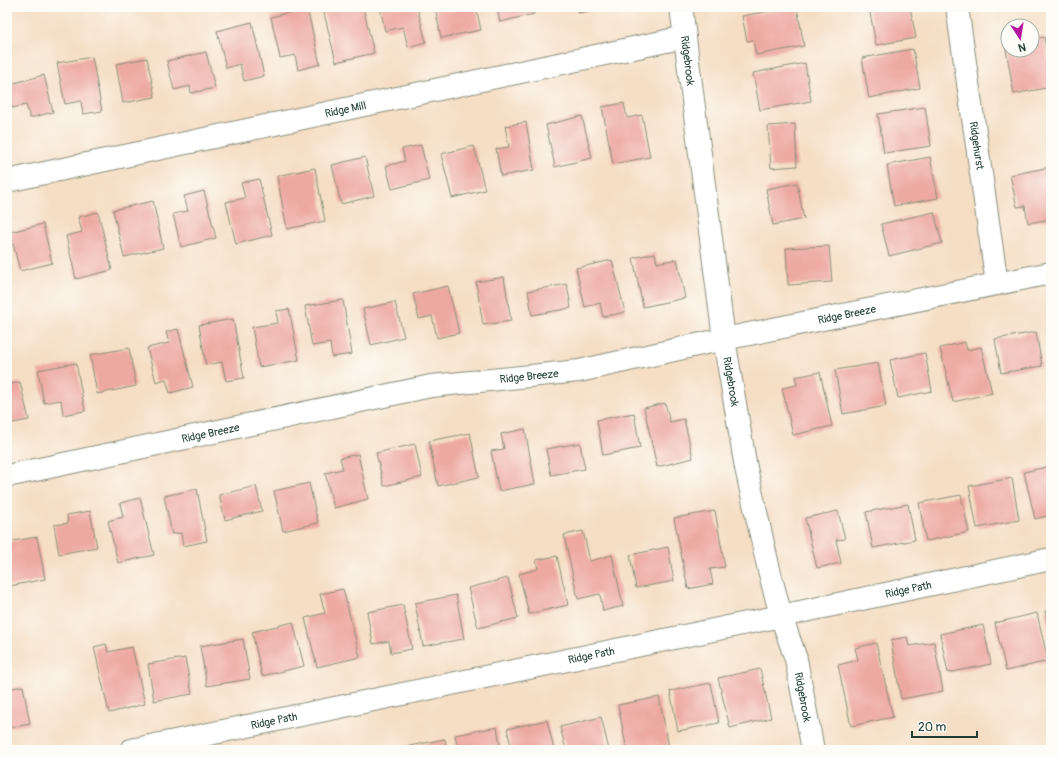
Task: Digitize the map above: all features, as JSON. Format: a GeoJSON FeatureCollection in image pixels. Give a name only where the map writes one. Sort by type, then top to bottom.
{"type":"FeatureCollection","features":[{"type":"Feature","properties":{"kind":"street","name":"Ridgebrook"},"geometry":{"type":"LineString","coordinates":[[681,7],[724,339],[746,468],[769,570],[781,616],[796,660],[813,750]]}},
{"type":"Feature","properties":{"kind":"street","name":"Ridgehurst"},"geometry":{"type":"LineString","coordinates":[[957,7],[997,284]]}},
{"type":"Feature","properties":{"kind":"street","name":"Ridge Mill"},"geometry":{"type":"LineString","coordinates":[[7,181],[685,37]]}},
{"type":"Feature","properties":{"kind":"street","name":"Ridge Breeze"},"geometry":{"type":"LineString","coordinates":[[7,476],[431,386],[579,371],[724,339],[1051,273]]}},
{"type":"Feature","properties":{"kind":"street","name":"Ridge Path"},"geometry":{"type":"LineString","coordinates":[[130,750],[1051,559]]}},
{"type":"Feature","properties":{"kind":"building"},"geometry":{"type":"Polygon","coordinates":[[[330,7],[363,7],[374,53],[336,62],[323,9],[330,7]]]}},
{"type":"Feature","properties":{"kind":"building"},"geometry":{"type":"Polygon","coordinates":[[[380,7],[417,7],[426,42],[408,47],[403,27],[385,31],[380,7]]]}},
{"type":"Feature","properties":{"kind":"building"},"geometry":{"type":"Polygon","coordinates":[[[435,7],[476,7],[481,30],[441,38],[435,7]]]}},
{"type":"Feature","properties":{"kind":"building"},"geometry":{"type":"Polygon","coordinates":[[[497,7],[532,7],[534,14],[500,22],[497,7]]]}},
{"type":"Feature","properties":{"kind":"building"},"geometry":{"type":"Polygon","coordinates":[[[577,7],[603,7],[603,8],[578,13],[577,7]]]}},
{"type":"Feature","properties":{"kind":"building"},"geometry":{"type":"Polygon","coordinates":[[[797,7],[804,46],[756,55],[753,40],[747,41],[742,16],[797,7]]]}},
{"type":"Feature","properties":{"kind":"building"},"geometry":{"type":"Polygon","coordinates":[[[869,7],[910,7],[916,38],[876,45],[869,7]]]}},
{"type":"Feature","properties":{"kind":"building"},"geometry":{"type":"Polygon","coordinates":[[[307,8],[320,64],[298,70],[295,55],[280,58],[271,17],[307,8]]]}},
{"type":"Feature","properties":{"kind":"building"},"geometry":{"type":"Polygon","coordinates":[[[252,22],[264,76],[244,81],[240,64],[226,68],[217,31],[252,22]]]}},
{"type":"Feature","properties":{"kind":"building"},"geometry":{"type":"Polygon","coordinates":[[[1044,37],[1051,76],[1051,87],[1014,94],[1008,58],[1040,58],[1040,38],[1044,37]]]}},
{"type":"Feature","properties":{"kind":"building"},"geometry":{"type":"Polygon","coordinates":[[[913,49],[920,88],[869,98],[862,58],[913,49]]]}},
{"type":"Feature","properties":{"kind":"building"},"geometry":{"type":"Polygon","coordinates":[[[206,52],[215,88],[191,93],[190,86],[174,90],[167,61],[206,52]]]}},
{"type":"Feature","properties":{"kind":"building"},"geometry":{"type":"Polygon","coordinates":[[[92,57],[102,111],[83,114],[81,101],[65,104],[57,63],[92,57]]]}},
{"type":"Feature","properties":{"kind":"building"},"geometry":{"type":"Polygon","coordinates":[[[147,58],[155,97],[123,103],[116,64],[147,58]]]}},
{"type":"Feature","properties":{"kind":"building"},"geometry":{"type":"Polygon","coordinates":[[[805,63],[811,101],[760,110],[753,73],[805,63]]]}},
{"type":"Feature","properties":{"kind":"building"},"geometry":{"type":"Polygon","coordinates":[[[44,75],[53,112],[30,118],[26,105],[12,108],[7,85],[44,75]]]}},
{"type":"Feature","properties":{"kind":"building"},"geometry":{"type":"Polygon","coordinates":[[[624,103],[627,118],[642,115],[650,157],[613,164],[602,107],[624,103]]]}},
{"type":"Feature","properties":{"kind":"building"},"geometry":{"type":"Polygon","coordinates":[[[925,107],[931,146],[884,153],[878,114],[925,107]]]}},
{"type":"Feature","properties":{"kind":"building"},"geometry":{"type":"Polygon","coordinates":[[[582,116],[592,158],[555,167],[546,125],[582,116]]]}},
{"type":"Feature","properties":{"kind":"building"},"geometry":{"type":"Polygon","coordinates":[[[526,122],[534,170],[501,176],[496,149],[509,147],[505,126],[526,122]]]}},
{"type":"Feature","properties":{"kind":"building"},"geometry":{"type":"Polygon","coordinates":[[[795,124],[797,166],[771,168],[768,126],[795,124]]]}},
{"type":"Feature","properties":{"kind":"building"},"geometry":{"type":"Polygon","coordinates":[[[421,145],[429,180],[392,189],[386,166],[405,161],[402,149],[421,145]]]}},
{"type":"Feature","properties":{"kind":"building"},"geometry":{"type":"Polygon","coordinates":[[[474,146],[485,190],[452,198],[441,154],[474,146]]]}},
{"type":"Feature","properties":{"kind":"building"},"geometry":{"type":"Polygon","coordinates":[[[365,157],[374,196],[341,204],[332,165],[365,157]]]}},
{"type":"Feature","properties":{"kind":"building"},"geometry":{"type":"Polygon","coordinates":[[[930,157],[938,198],[894,206],[887,165],[930,157]]]}},
{"type":"Feature","properties":{"kind":"building"},"geometry":{"type":"Polygon","coordinates":[[[1051,167],[1051,219],[1028,223],[1025,206],[1017,207],[1010,175],[1051,167]]]}},
{"type":"Feature","properties":{"kind":"building"},"geometry":{"type":"Polygon","coordinates":[[[315,168],[325,221],[287,229],[277,176],[315,168]]]}},
{"type":"Feature","properties":{"kind":"building"},"geometry":{"type":"Polygon","coordinates":[[[259,179],[272,235],[236,244],[226,202],[245,198],[241,183],[259,179]]]}},
{"type":"Feature","properties":{"kind":"building"},"geometry":{"type":"Polygon","coordinates":[[[797,183],[804,219],[773,225],[766,189],[797,183]]]}},
{"type":"Feature","properties":{"kind":"building"},"geometry":{"type":"Polygon","coordinates":[[[204,191],[216,238],[181,247],[173,214],[188,211],[184,196],[204,191]]]}},
{"type":"Feature","properties":{"kind":"building"},"geometry":{"type":"Polygon","coordinates":[[[153,201],[163,248],[124,257],[113,210],[153,201]]]}},
{"type":"Feature","properties":{"kind":"building"},"geometry":{"type":"Polygon","coordinates":[[[98,212],[112,270],[76,279],[66,236],[82,232],[78,217],[98,212]]]}},
{"type":"Feature","properties":{"kind":"building"},"geometry":{"type":"Polygon","coordinates":[[[934,212],[942,243],[889,256],[881,224],[934,212]]]}},
{"type":"Feature","properties":{"kind":"building"},"geometry":{"type":"Polygon","coordinates":[[[43,224],[52,263],[20,271],[10,232],[43,224]]]}},
{"type":"Feature","properties":{"kind":"building"},"geometry":{"type":"Polygon","coordinates":[[[829,246],[832,282],[788,285],[786,248],[829,246]]]}},
{"type":"Feature","properties":{"kind":"building"},"geometry":{"type":"Polygon","coordinates":[[[655,253],[657,263],[677,259],[685,298],[643,307],[633,258],[655,253]]]}},
{"type":"Feature","properties":{"kind":"building"},"geometry":{"type":"Polygon","coordinates":[[[612,260],[625,312],[603,317],[600,303],[585,307],[576,268],[612,260]]]}},
{"type":"Feature","properties":{"kind":"building"},"geometry":{"type":"Polygon","coordinates":[[[504,277],[511,321],[483,325],[476,282],[504,277]]]}},
{"type":"Feature","properties":{"kind":"building"},"geometry":{"type":"Polygon","coordinates":[[[567,284],[571,308],[532,315],[528,291],[567,284]]]}},
{"type":"Feature","properties":{"kind":"building"},"geometry":{"type":"Polygon","coordinates":[[[448,286],[459,333],[437,338],[432,316],[419,319],[413,294],[448,286]]]}},
{"type":"Feature","properties":{"kind":"building"},"geometry":{"type":"Polygon","coordinates":[[[343,300],[352,354],[332,357],[330,343],[312,346],[305,306],[343,300]]]}},
{"type":"Feature","properties":{"kind":"building"},"geometry":{"type":"Polygon","coordinates":[[[395,302],[404,337],[371,345],[363,309],[395,302]]]}},
{"type":"Feature","properties":{"kind":"building"},"geometry":{"type":"Polygon","coordinates":[[[289,309],[299,360],[259,367],[252,327],[278,323],[276,311],[289,309]]]}},
{"type":"Feature","properties":{"kind":"building"},"geometry":{"type":"Polygon","coordinates":[[[233,319],[244,378],[226,381],[222,362],[206,365],[199,325],[233,319]]]}},
{"type":"Feature","properties":{"kind":"building"},"geometry":{"type":"Polygon","coordinates":[[[178,329],[193,387],[170,393],[166,379],[156,382],[147,348],[169,343],[166,332],[178,329]]]}},
{"type":"Feature","properties":{"kind":"building"},"geometry":{"type":"Polygon","coordinates":[[[1036,332],[1042,366],[1001,373],[995,339],[1036,332]]]}},
{"type":"Feature","properties":{"kind":"building"},"geometry":{"type":"Polygon","coordinates":[[[965,342],[967,350],[981,347],[992,393],[953,402],[940,348],[965,342]]]}},
{"type":"Feature","properties":{"kind":"building"},"geometry":{"type":"Polygon","coordinates":[[[129,348],[136,386],[97,394],[90,355],[129,348]]]}},
{"type":"Feature","properties":{"kind":"building"},"geometry":{"type":"Polygon","coordinates":[[[925,353],[932,391],[898,398],[890,360],[925,353]]]}},
{"type":"Feature","properties":{"kind":"building"},"geometry":{"type":"Polygon","coordinates":[[[76,363],[85,411],[63,415],[61,400],[44,403],[38,370],[76,363]]]}},
{"type":"Feature","properties":{"kind":"building"},"geometry":{"type":"Polygon","coordinates":[[[878,363],[886,406],[843,414],[835,370],[878,363]]]}},
{"type":"Feature","properties":{"kind":"building"},"geometry":{"type":"Polygon","coordinates":[[[820,372],[832,426],[793,435],[782,388],[797,385],[795,377],[820,372]]]}},
{"type":"Feature","properties":{"kind":"building"},"geometry":{"type":"Polygon","coordinates":[[[20,382],[29,420],[7,424],[7,385],[20,382]]]}},
{"type":"Feature","properties":{"kind":"building"},"geometry":{"type":"Polygon","coordinates":[[[665,403],[670,422],[684,419],[693,458],[657,467],[644,408],[665,403]]]}},
{"type":"Feature","properties":{"kind":"building"},"geometry":{"type":"Polygon","coordinates":[[[634,413],[640,448],[603,455],[597,420],[634,413]]]}},
{"type":"Feature","properties":{"kind":"building"},"geometry":{"type":"Polygon","coordinates":[[[525,429],[535,484],[499,491],[491,451],[504,449],[501,434],[525,429]]]}},
{"type":"Feature","properties":{"kind":"building"},"geometry":{"type":"Polygon","coordinates":[[[470,433],[479,477],[438,486],[429,441],[470,433]]]}},
{"type":"Feature","properties":{"kind":"building"},"geometry":{"type":"Polygon","coordinates":[[[580,443],[585,469],[551,475],[546,449],[580,443]]]}},
{"type":"Feature","properties":{"kind":"building"},"geometry":{"type":"Polygon","coordinates":[[[415,444],[422,477],[384,486],[376,453],[415,444]]]}},
{"type":"Feature","properties":{"kind":"building"},"geometry":{"type":"Polygon","coordinates":[[[358,454],[368,499],[334,508],[325,473],[343,469],[340,458],[358,454]]]}},
{"type":"Feature","properties":{"kind":"building"},"geometry":{"type":"Polygon","coordinates":[[[1051,466],[1051,515],[1035,519],[1024,472],[1051,466]]]}},
{"type":"Feature","properties":{"kind":"building"},"geometry":{"type":"Polygon","coordinates":[[[1012,478],[1019,520],[977,528],[969,486],[1012,478]]]}},
{"type":"Feature","properties":{"kind":"building"},"geometry":{"type":"Polygon","coordinates":[[[309,483],[318,523],[283,531],[274,491],[309,483]]]}},
{"type":"Feature","properties":{"kind":"building"},"geometry":{"type":"Polygon","coordinates":[[[256,486],[262,511],[225,520],[219,495],[256,486]]]}},
{"type":"Feature","properties":{"kind":"building"},"geometry":{"type":"Polygon","coordinates":[[[197,489],[207,541],[183,546],[181,533],[172,534],[164,496],[197,489]]]}},
{"type":"Feature","properties":{"kind":"building"},"geometry":{"type":"Polygon","coordinates":[[[961,495],[969,532],[926,541],[919,503],[961,495]]]}},
{"type":"Feature","properties":{"kind":"building"},"geometry":{"type":"Polygon","coordinates":[[[140,498],[154,555],[118,563],[108,521],[123,517],[120,503],[140,498]]]}},
{"type":"Feature","properties":{"kind":"building"},"geometry":{"type":"Polygon","coordinates":[[[908,504],[915,540],[873,548],[866,512],[908,504]]]}},
{"type":"Feature","properties":{"kind":"building"},"geometry":{"type":"Polygon","coordinates":[[[90,511],[97,547],[59,554],[54,525],[68,523],[67,515],[90,511]]]}},
{"type":"Feature","properties":{"kind":"building"},"geometry":{"type":"Polygon","coordinates":[[[715,511],[725,567],[710,569],[713,584],[688,589],[674,518],[715,511]]]}},
{"type":"Feature","properties":{"kind":"building"},"geometry":{"type":"Polygon","coordinates":[[[838,511],[845,539],[836,540],[841,563],[817,568],[805,518],[838,511]]]}},
{"type":"Feature","properties":{"kind":"building"},"geometry":{"type":"Polygon","coordinates":[[[583,531],[590,561],[612,555],[623,606],[603,611],[600,594],[578,599],[564,535],[583,531]]]}},
{"type":"Feature","properties":{"kind":"building"},"geometry":{"type":"Polygon","coordinates":[[[37,537],[45,579],[10,586],[7,568],[7,542],[37,537]]]}},
{"type":"Feature","properties":{"kind":"building"},"geometry":{"type":"Polygon","coordinates":[[[668,547],[674,581],[636,588],[630,555],[668,547]]]}},
{"type":"Feature","properties":{"kind":"building"},"geometry":{"type":"Polygon","coordinates":[[[557,556],[568,605],[529,614],[519,574],[538,569],[536,560],[557,556]]]}},
{"type":"Feature","properties":{"kind":"building"},"geometry":{"type":"Polygon","coordinates":[[[508,578],[518,618],[478,628],[468,588],[508,578]]]}},
{"type":"Feature","properties":{"kind":"building"},"geometry":{"type":"Polygon","coordinates":[[[343,589],[360,657],[317,667],[305,618],[325,613],[320,594],[343,589]]]}},
{"type":"Feature","properties":{"kind":"building"},"geometry":{"type":"Polygon","coordinates":[[[456,595],[464,639],[423,646],[415,603],[456,595]]]}},
{"type":"Feature","properties":{"kind":"building"},"geometry":{"type":"Polygon","coordinates":[[[403,605],[412,649],[391,653],[389,641],[373,644],[367,612],[403,605]]]}},
{"type":"Feature","properties":{"kind":"building"},"geometry":{"type":"Polygon","coordinates":[[[1051,610],[1051,633],[1050,633],[1045,611],[1051,610]]]}},
{"type":"Feature","properties":{"kind":"building"},"geometry":{"type":"Polygon","coordinates":[[[1037,613],[1048,661],[1006,671],[995,623],[1037,613]]]}},
{"type":"Feature","properties":{"kind":"building"},"geometry":{"type":"Polygon","coordinates":[[[293,622],[304,666],[262,676],[252,632],[293,622]]]}},
{"type":"Feature","properties":{"kind":"building"},"geometry":{"type":"Polygon","coordinates":[[[983,625],[991,664],[948,673],[940,634],[983,625]]]}},
{"type":"Feature","properties":{"kind":"building"},"geometry":{"type":"Polygon","coordinates":[[[907,637],[909,646],[934,642],[943,691],[901,699],[891,640],[907,637]]]}},
{"type":"Feature","properties":{"kind":"building"},"geometry":{"type":"Polygon","coordinates":[[[243,639],[250,679],[207,686],[200,646],[243,639]]]}},
{"type":"Feature","properties":{"kind":"building"},"geometry":{"type":"Polygon","coordinates":[[[876,643],[893,717],[851,726],[838,665],[858,660],[855,648],[876,643]]]}},
{"type":"Feature","properties":{"kind":"building"},"geometry":{"type":"Polygon","coordinates":[[[106,644],[108,652],[132,647],[145,704],[109,713],[94,647],[106,644]]]}},
{"type":"Feature","properties":{"kind":"building"},"geometry":{"type":"Polygon","coordinates":[[[185,658],[192,694],[154,701],[148,664],[185,658]]]}},
{"type":"Feature","properties":{"kind":"building"},"geometry":{"type":"Polygon","coordinates":[[[760,669],[771,718],[730,728],[718,678],[760,669]]]}},
{"type":"Feature","properties":{"kind":"building"},"geometry":{"type":"Polygon","coordinates":[[[711,683],[719,723],[678,731],[670,691],[711,683]]]}},
{"type":"Feature","properties":{"kind":"building"},"geometry":{"type":"Polygon","coordinates":[[[23,686],[30,724],[7,728],[7,689],[23,686]]]}},
{"type":"Feature","properties":{"kind":"building"},"geometry":{"type":"Polygon","coordinates":[[[659,697],[669,747],[653,750],[627,750],[618,705],[659,697]]]}},
{"type":"Feature","properties":{"kind":"building"},"geometry":{"type":"Polygon","coordinates":[[[601,717],[609,750],[566,750],[560,727],[601,717]]]}},
{"type":"Feature","properties":{"kind":"building"},"geometry":{"type":"Polygon","coordinates":[[[547,720],[554,750],[512,750],[507,729],[547,720]]]}},
{"type":"Feature","properties":{"kind":"building"},"geometry":{"type":"Polygon","coordinates":[[[497,727],[501,750],[458,750],[455,735],[497,727]]]}},
{"type":"Feature","properties":{"kind":"building"},"geometry":{"type":"Polygon","coordinates":[[[445,739],[447,750],[405,750],[404,747],[445,739]]]}}]}
